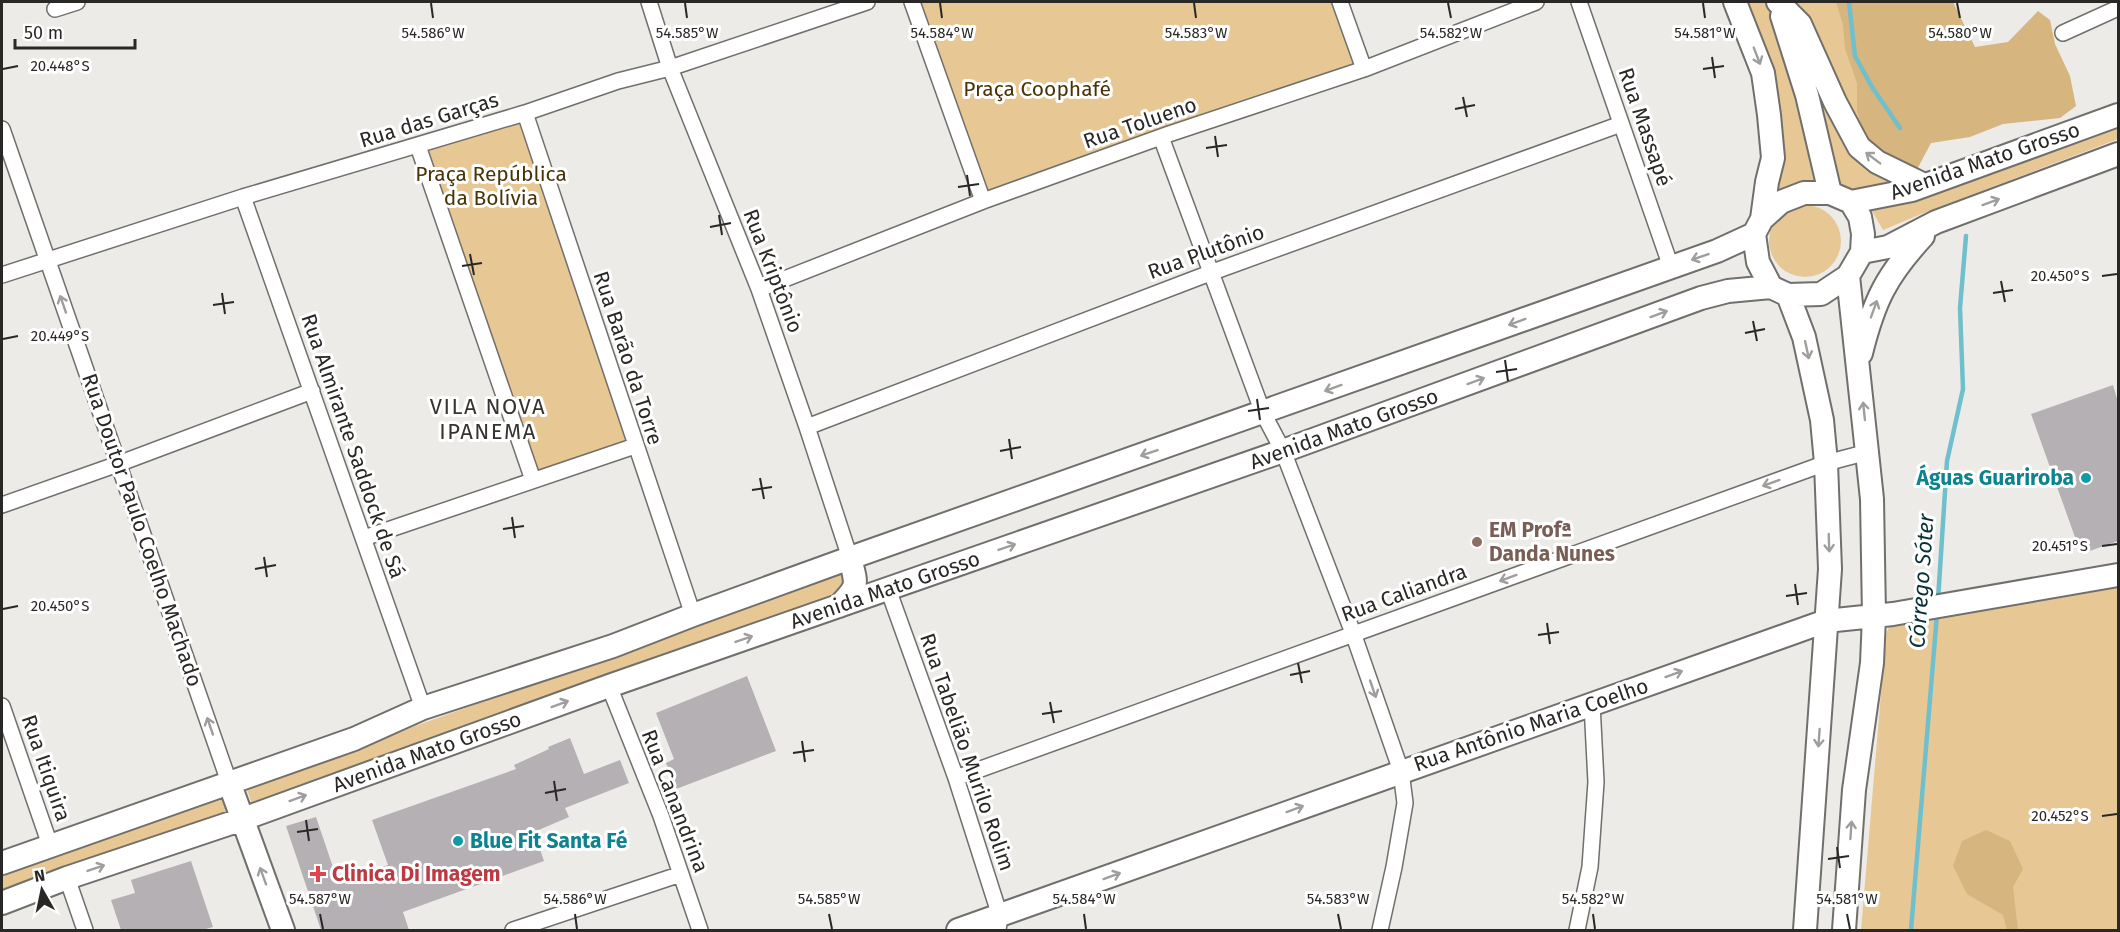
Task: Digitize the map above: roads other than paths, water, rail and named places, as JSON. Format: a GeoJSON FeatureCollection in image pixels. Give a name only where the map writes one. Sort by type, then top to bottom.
{"type":"FeatureCollection","features":[{"type":"Feature","properties":{"kind":"main road"},"geometry":{"type":"LineString","coordinates":[[1735,2],[1763,73],[1773,158],[1758,227],[1758,262],[1780,291],[1804,337],[1822,420],[1826,464],[1830,569],[1805,930]]}},
{"type":"Feature","properties":{"kind":"main road"},"geometry":{"type":"LineString","coordinates":[[1777,2],[1807,95],[1830,193]]}},
{"type":"Feature","properties":{"kind":"main road"},"geometry":{"type":"LineString","coordinates":[[1777,2],[1800,24],[1835,102],[1859,147],[1877,162],[1924,185]]}},
{"type":"Feature","properties":{"kind":"main road","name":"Avenida Mato Grosso"},"geometry":{"type":"LineString","coordinates":[[1851,202],[1873,199],[1924,185],[2118,116]]}},
{"type":"Feature","properties":{"kind":"main road","name":"Avenida Mato Grosso"},"geometry":{"type":"LineString","coordinates":[[1862,252],[1888,247],[1936,222],[2118,154]]}},
{"type":"Feature","properties":{"kind":"main road"},"geometry":{"type":"LineString","coordinates":[[1758,227],[1781,202],[1804,193],[1830,193],[1851,202],[1860,217],[1863,234],[1862,252],[1848,276],[1821,294],[1780,291]]}},
{"type":"Feature","properties":{"kind":"main road"},"geometry":{"type":"LineString","coordinates":[[1858,365],[1866,330],[1880,291],[1900,260],[1936,222]]}},
{"type":"Feature","properties":{"kind":"main road","name":"Avenida Mato Grosso"},"geometry":{"type":"LineString","coordinates":[[2,863],[354,739],[423,708],[613,646],[850,558],[1717,252],[1758,227]]}},
{"type":"Feature","properties":{"kind":"main road"},"geometry":{"type":"LineString","coordinates":[[1844,930],[1854,790],[1872,663],[1874,616],[1872,499],[1848,276]]}},
{"type":"Feature","properties":{"kind":"main road","name":"Avenida Mato Grosso"},"geometry":{"type":"LineString","coordinates":[[2,903],[67,878],[243,819],[609,686],[1282,451],[1701,298],[1728,291],[1780,291]]}},
{"type":"Feature","properties":{"kind":"main road"},"geometry":{"type":"LineString","coordinates":[[837,607],[855,587],[856,582],[850,558]]}},
{"type":"Feature","properties":{"kind":"main road","name":"Rua Antônio Maria Coelho"},"geometry":{"type":"LineString","coordinates":[[958,930],[999,923],[1401,771],[1826,621],[1914,610],[2118,575]]}},
{"type":"Feature","properties":{"kind":"main road"},"geometry":{"type":"LineString","coordinates":[[609,686],[604,661],[613,646]]}},
{"type":"Feature","properties":{"kind":"main road","name":"Rua Doutor Paulo Coelho Machado"},"geometry":{"type":"LineString","coordinates":[[229,782],[284,930]]}},
{"type":"Feature","properties":{"kind":"street"},"geometry":{"type":"LineString","coordinates":[[55,9],[77,2]]}},
{"type":"Feature","properties":{"kind":"street","name":"Rua Kriptônio"},"geometry":{"type":"LineString","coordinates":[[649,2],[670,68],[759,289],[850,558]]}},
{"type":"Feature","properties":{"kind":"street","name":"Rua das Garças"},"geometry":{"type":"LineString","coordinates":[[2,275],[243,197],[525,113],[618,81],[670,68],[867,2]]}},
{"type":"Feature","properties":{"kind":"street"},"geometry":{"type":"LineString","coordinates":[[912,2],[983,201]]}},
{"type":"Feature","properties":{"kind":"street"},"geometry":{"type":"LineString","coordinates":[[1340,2],[1364,69]]}},
{"type":"Feature","properties":{"kind":"street","name":"Rua Tolueno"},"geometry":{"type":"LineString","coordinates":[[759,289],[983,201],[1161,137],[1364,69],[1536,2]]}},
{"type":"Feature","properties":{"kind":"street","name":"Rua Massapé"},"geometry":{"type":"LineString","coordinates":[[1578,2],[1671,267]]}},
{"type":"Feature","properties":{"kind":"street"},"geometry":{"type":"LineString","coordinates":[[2063,33],[2118,8]]}},
{"type":"Feature","properties":{"kind":"street","name":"Rua Barão da Torre"},"geometry":{"type":"LineString","coordinates":[[525,113],[693,615]]}},
{"type":"Feature","properties":{"kind":"street","name":"Rua Plutônio"},"geometry":{"type":"LineString","coordinates":[[807,427],[1210,273],[1621,124]]}},
{"type":"Feature","properties":{"kind":"street","name":"Rua Doutor Paulo Coelho Machado"},"geometry":{"type":"LineString","coordinates":[[2,129],[229,782]]}},
{"type":"Feature","properties":{"kind":"street"},"geometry":{"type":"LineString","coordinates":[[1161,137],[1263,413],[1282,451],[1353,633],[1401,771],[1405,803],[1380,930]]}},
{"type":"Feature","properties":{"kind":"street"},"geometry":{"type":"LineString","coordinates":[[418,146],[533,480]]}},
{"type":"Feature","properties":{"kind":"street","name":"Rua Almirante Saddock de Sá"},"geometry":{"type":"LineString","coordinates":[[243,197],[423,708]]}},
{"type":"Feature","properties":{"kind":"street"},"geometry":{"type":"LineString","coordinates":[[2,505],[312,392]]}},
{"type":"Feature","properties":{"kind":"street"},"geometry":{"type":"LineString","coordinates":[[364,538],[635,446]]}},
{"type":"Feature","properties":{"kind":"street","name":"Rua Caliandra"},"geometry":{"type":"LineString","coordinates":[[956,778],[1353,633],[1826,464],[1868,452]]}},
{"type":"Feature","properties":{"kind":"street","name":"Rua Tabelião Murilo Rolim"},"geometry":{"type":"LineString","coordinates":[[888,589],[956,778],[999,923]]}},
{"type":"Feature","properties":{"kind":"street","name":"Rua Canandrina"},"geometry":{"type":"LineString","coordinates":[[609,686],[661,816],[700,930]]}},
{"type":"Feature","properties":{"kind":"street"},"geometry":{"type":"LineString","coordinates":[[1577,930],[1590,867],[1596,782],[1592,704]]}},
{"type":"Feature","properties":{"kind":"street","name":"Rua Itiquira"},"geometry":{"type":"LineString","coordinates":[[2,706],[50,845]]}},
{"type":"Feature","properties":{"kind":"street"},"geometry":{"type":"LineString","coordinates":[[513,930],[681,874]]}},
{"type":"Feature","properties":{"kind":"street"},"geometry":{"type":"LineString","coordinates":[[67,878],[85,930]]}},
{"type":"Feature","properties":{"kind":"waterway","name":"Córrego Sóter"},"geometry":{"type":"LineString","coordinates":[[1849,2],[1855,56],[1872,87],[1900,128]]}},
{"type":"Feature","properties":{"kind":"waterway","name":"Córrego Sóter"},"geometry":{"type":"LineString","coordinates":[[1938,600],[1947,461],[1963,389],[1960,308],[1966,236]]}},
{"type":"Feature","properties":{"kind":"waterway","name":"Córrego Sóter"},"geometry":{"type":"LineString","coordinates":[[1911,930],[1937,614]]}},
{"type":"Feature","properties":{"kind":"place","name":"Águas Guariroba"},"geometry":{"type":"Point","coordinates":[2086,478]}},
{"type":"Feature","properties":{"kind":"place","name":"EM Profª Danda Nunes"},"geometry":{"type":"Point","coordinates":[1477,542]}},
{"type":"Feature","properties":{"kind":"place","name":"Blue Fit Santa Fé"},"geometry":{"type":"Point","coordinates":[458,841]}},
{"type":"Feature","properties":{"kind":"place","name":"Clinica Di Imagem"},"geometry":{"type":"Point","coordinates":[318,874]}},
{"type":"Feature","properties":{"kind":"district","name":"VILA NOVA IPANEMA"},"geometry":{"type":"Point","coordinates":[488,419]}},
{"type":"Feature","properties":{"kind":"park label","name":"Praça Coophafé"},"geometry":{"type":"Point","coordinates":[1037,89]}},
{"type":"Feature","properties":{"kind":"park label","name":"Praça República da Bolívia"},"geometry":{"type":"Point","coordinates":[491,186]}}]}
